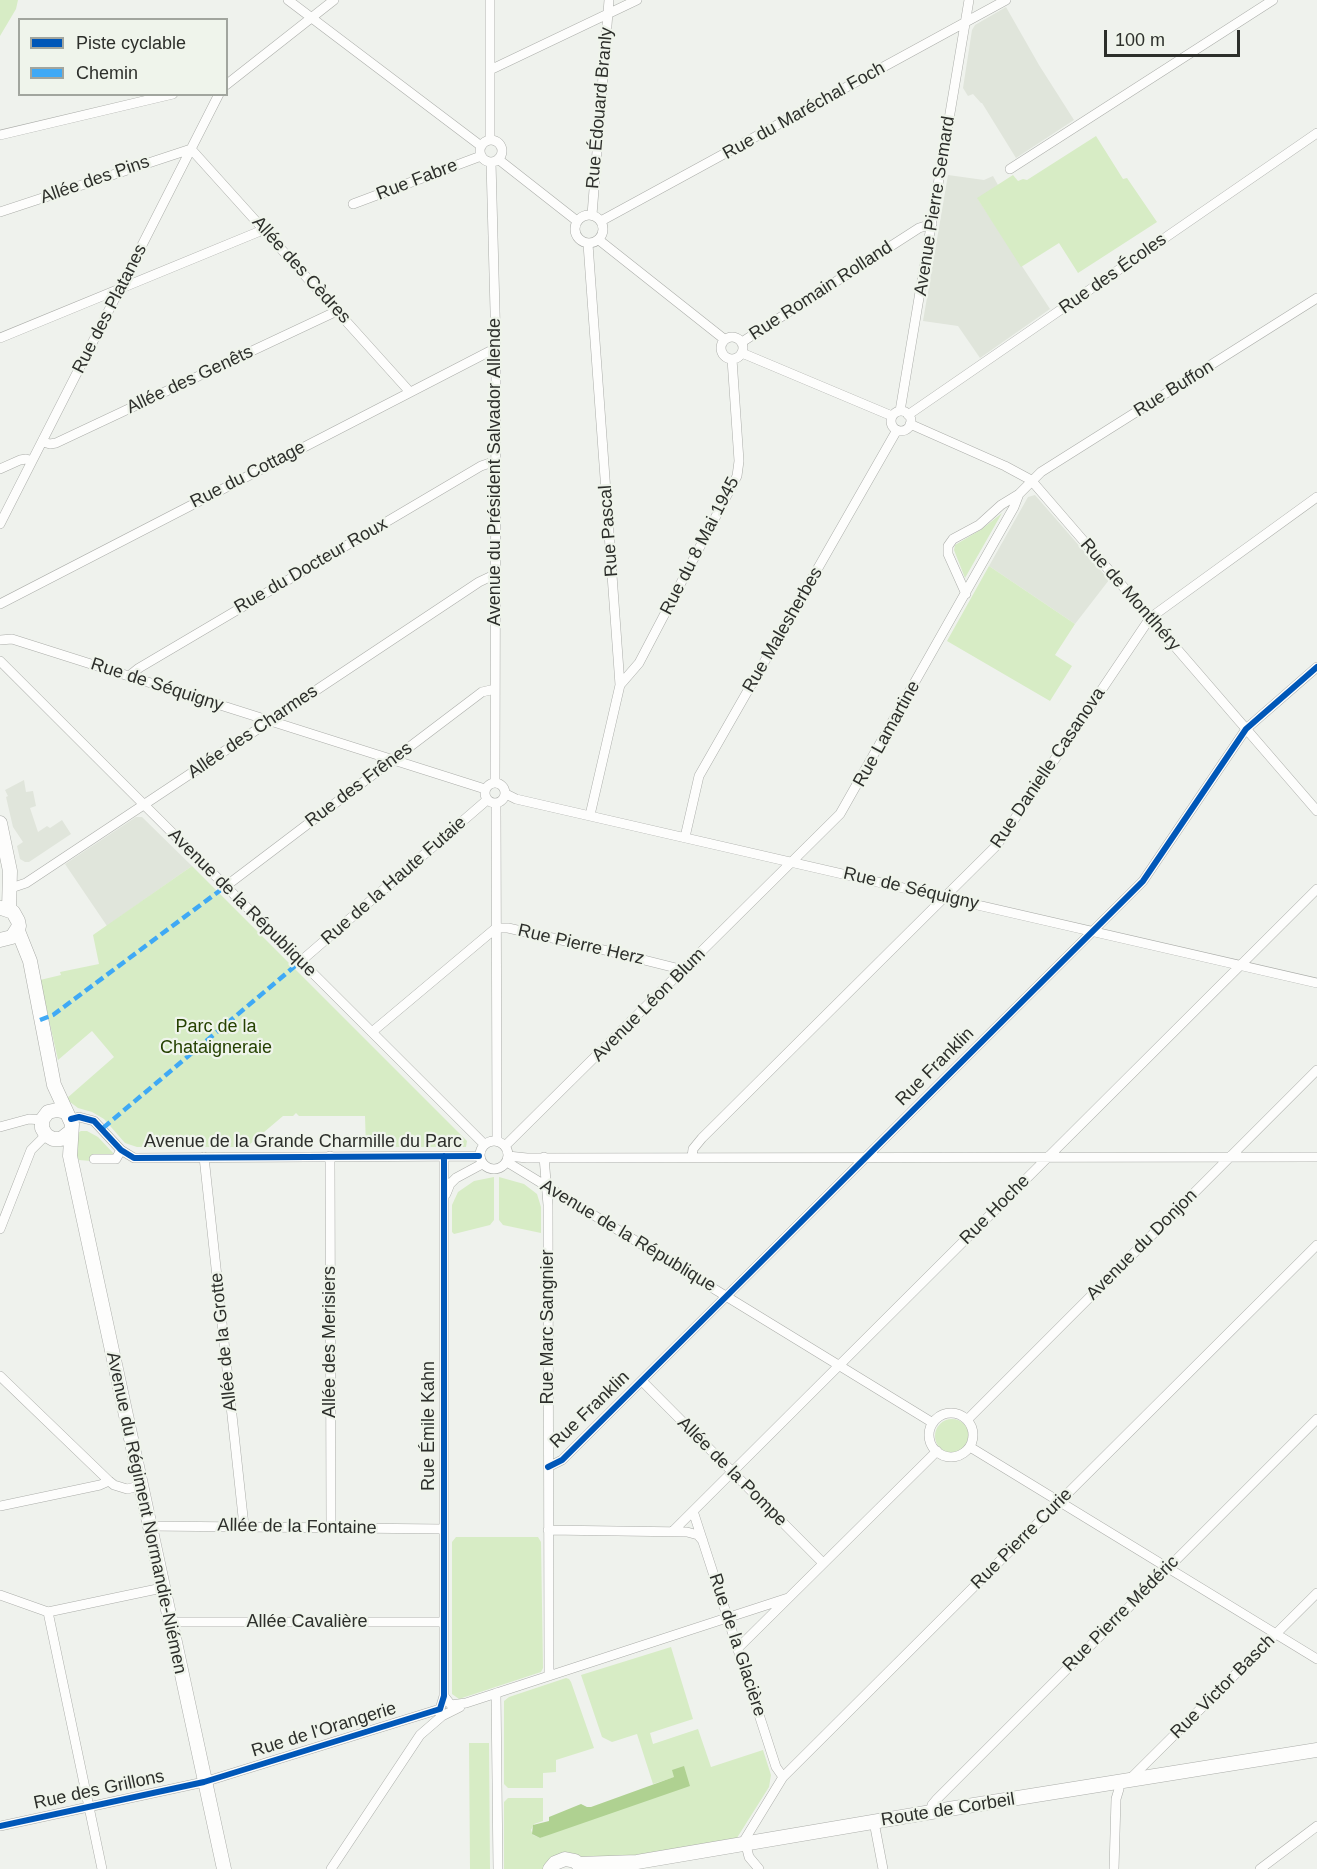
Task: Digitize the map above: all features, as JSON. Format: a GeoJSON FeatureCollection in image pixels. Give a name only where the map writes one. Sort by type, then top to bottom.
{"type":"FeatureCollection","features":[{"type":"Feature","properties":{"kind":"main road"},"geometry":{"type":"LineString","coordinates":[[0,823],[10,871],[11,888],[3,907]]}},
{"type":"Feature","properties":{"kind":"main road"},"geometry":{"type":"LineString","coordinates":[[0,861],[4,882],[3,907]]}},
{"type":"Feature","properties":{"kind":"main road","name":"Avenue du Régiment Normandie-Niémen"},"geometry":{"type":"LineString","coordinates":[[3,907],[13,912],[18,921],[9,937],[30,961],[54,1085],[69,1121],[70,1156],[224,1869]]}},
{"type":"Feature","properties":{"kind":"main road","name":"Avenue du Régiment Normandie-Niémen"},"geometry":{"type":"LineString","coordinates":[[45,1116],[54,1085]]}},
{"type":"Feature","properties":{"kind":"main road"},"geometry":{"type":"LineString","coordinates":[[57,1110],[69,1121],[64,1138],[51,1137],[42,1128],[45,1116],[57,1110]]}},
{"type":"Feature","properties":{"kind":"main road","name":"Avenue du Régiment Normandie-Niémen"},"geometry":{"type":"LineString","coordinates":[[51,1137],[70,1156]]}},
{"type":"Feature","properties":{"kind":"main road","name":"Route de Corbeil"},"geometry":{"type":"LineString","coordinates":[[875,1826],[907,1825],[1317,1750]]}},
{"type":"Feature","properties":{"kind":"main road","name":"Route de Corbeil"},"geometry":{"type":"LineString","coordinates":[[550,1869],[555,1863],[565,1859],[581,1866],[637,1862],[845,1834],[930,1813],[1317,1757]]}},
{"type":"Feature","properties":{"kind":"main road"},"geometry":{"type":"LineString","coordinates":[[907,1825],[930,1813]]}},
{"type":"Feature","properties":{"kind":"main road","name":"Route de Corbeil"},"geometry":{"type":"LineString","coordinates":[[643,1869],[704,1860],[745,1847]]}},
{"type":"Feature","properties":{"kind":"street"},"geometry":{"type":"LineString","coordinates":[[288,0],[481,151],[485,160],[494,161],[577,221]]}},
{"type":"Feature","properties":{"kind":"street"},"geometry":{"type":"LineString","coordinates":[[228,83],[334,0]]}},
{"type":"Feature","properties":{"kind":"street"},"geometry":{"type":"LineString","coordinates":[[481,151],[490,140],[490,0]]}},
{"type":"Feature","properties":{"kind":"street","name":"Rue Édouard Branly"},"geometry":{"type":"LineString","coordinates":[[592,215],[609,0]]}},
{"type":"Feature","properties":{"kind":"street"},"geometry":{"type":"LineString","coordinates":[[490,70],[637,0]]}},
{"type":"Feature","properties":{"kind":"street","name":"Avenue Pierre Semard"},"geometry":{"type":"LineString","coordinates":[[903,417],[969,0]]}},
{"type":"Feature","properties":{"kind":"street","name":"Rue du Maréchal Foch"},"geometry":{"type":"LineString","coordinates":[[601,221],[1006,0]]}},
{"type":"Feature","properties":{"kind":"street"},"geometry":{"type":"LineString","coordinates":[[1010,169],[1273,0]]}},
{"type":"Feature","properties":{"kind":"street"},"geometry":{"type":"LineString","coordinates":[[0,135],[165,96]]}},
{"type":"Feature","properties":{"kind":"street","name":"Rue des Platanes"},"geometry":{"type":"LineString","coordinates":[[0,524],[218,96]]}},
{"type":"Feature","properties":{"kind":"street","name":"Rue des Écoles"},"geometry":{"type":"LineString","coordinates":[[897,430],[905,430],[903,417],[1317,133]]}},
{"type":"Feature","properties":{"kind":"street"},"geometry":{"type":"LineString","coordinates":[[490,140],[497,142],[501,147],[501,154],[494,161]]}},
{"type":"Feature","properties":{"kind":"street","name":"Allée des Pins"},"geometry":{"type":"LineString","coordinates":[[0,212],[191,149]]}},
{"type":"Feature","properties":{"kind":"street","name":"Allée des Cèdres"},"geometry":{"type":"LineString","coordinates":[[191,149],[409,391]]}},
{"type":"Feature","properties":{"kind":"street","name":"Rue Fabre"},"geometry":{"type":"LineString","coordinates":[[353,204],[481,151]]}},
{"type":"Feature","properties":{"kind":"street","name":"Avenue du Président Salvador Allende"},"geometry":{"type":"LineString","coordinates":[[494,161],[495,783]]}},
{"type":"Feature","properties":{"kind":"street"},"geometry":{"type":"LineString","coordinates":[[592,215],[601,221],[604,231],[599,240],[588,244],[582,242],[575,233],[577,221],[581,217],[592,215]]}},
{"type":"Feature","properties":{"kind":"street","name":"Rue Romain Rolland"},"geometry":{"type":"LineString","coordinates":[[742,342],[919,228],[932,224]]}},
{"type":"Feature","properties":{"kind":"street"},"geometry":{"type":"LineString","coordinates":[[0,338],[263,228]]}},
{"type":"Feature","properties":{"kind":"street"},"geometry":{"type":"LineString","coordinates":[[599,240],[724,339]]}},
{"type":"Feature","properties":{"kind":"street","name":"Rue Pascal"},"geometry":{"type":"LineString","coordinates":[[588,244],[620,685],[591,815]]}},
{"type":"Feature","properties":{"kind":"street","name":"Rue Buffon"},"geometry":{"type":"LineString","coordinates":[[1031,480],[1317,298]]}},
{"type":"Feature","properties":{"kind":"street","name":"Allée des Genêts"},"geometry":{"type":"LineString","coordinates":[[43,442],[56,443],[336,310]]}},
{"type":"Feature","properties":{"kind":"street"},"geometry":{"type":"LineString","coordinates":[[732,336],[742,342],[742,353],[736,358],[727,358],[721,352],[724,339],[732,336]]}},
{"type":"Feature","properties":{"kind":"street","name":"Rue du Cottage"},"geometry":{"type":"LineString","coordinates":[[0,604],[496,348]]}},
{"type":"Feature","properties":{"kind":"street","name":"Rue de Montlhéry"},"geometry":{"type":"LineString","coordinates":[[742,353],[903,417],[1031,480],[1317,811]]}},
{"type":"Feature","properties":{"kind":"street","name":"Rue du 8 Mai 1945"},"geometry":{"type":"LineString","coordinates":[[620,685],[639,663],[737,476],[739,461],[732,359]]}},
{"type":"Feature","properties":{"kind":"street"},"geometry":{"type":"LineString","coordinates":[[897,430],[891,424],[903,417]]}},
{"type":"Feature","properties":{"kind":"street","name":"Rue Malesherbes"},"geometry":{"type":"LineString","coordinates":[[685,837],[699,776],[897,430]]}},
{"type":"Feature","properties":{"kind":"street"},"geometry":{"type":"LineString","coordinates":[[0,469],[20,460],[32,461]]}},
{"type":"Feature","properties":{"kind":"street","name":"Rue du Docteur Roux"},"geometry":{"type":"LineString","coordinates":[[129,676],[481,466],[496,461]]}},
{"type":"Feature","properties":{"kind":"street","name":"Rue Lamartine"},"geometry":{"type":"LineString","coordinates":[[966,594],[948,554],[950,542],[979,525],[1001,505],[1019,494],[1031,480]]}},
{"type":"Feature","properties":{"kind":"street","name":"Rue Lamartine"},"geometry":{"type":"LineString","coordinates":[[792,862],[848,803],[966,594],[1019,494]]}},
{"type":"Feature","properties":{"kind":"street","name":"Rue Danielle Casanova"},"geometry":{"type":"LineString","coordinates":[[692,1157],[693,1149],[702,1138],[998,845],[1150,618],[1317,497]]}},
{"type":"Feature","properties":{"kind":"street","name":"Allée des Charmes"},"geometry":{"type":"LineString","coordinates":[[11,888],[26,883],[479,582],[496,574]]}},
{"type":"Feature","properties":{"kind":"street","name":"Rue de Séquigny"},"geometry":{"type":"LineString","coordinates":[[0,640],[12,639],[485,789]]}},
{"type":"Feature","properties":{"kind":"street","name":"Avenue de la République"},"geometry":{"type":"LineString","coordinates":[[0,661],[484,1144]]}},
{"type":"Feature","properties":{"kind":"street","name":"Rue Franklin"},"geometry":{"type":"LineString","coordinates":[[548,1467],[562,1460],[1149,874],[1246,729],[1317,667]]}},
{"type":"Feature","properties":{"kind":"street","name":"Rue des Frênes"},"geometry":{"type":"LineString","coordinates":[[226,886],[482,692],[495,689]]}},
{"type":"Feature","properties":{"kind":"street"},"geometry":{"type":"LineString","coordinates":[[495,783],[502,785],[506,794],[502,801],[491,802],[485,797],[485,789],[489,784],[495,783]]}},
{"type":"Feature","properties":{"kind":"street","name":"Rue de Séquigny"},"geometry":{"type":"LineString","coordinates":[[506,794],[516,799],[1317,982]]}},
{"type":"Feature","properties":{"kind":"street"},"geometry":{"type":"LineString","coordinates":[[491,802],[496,928],[497,1141],[507,1155]]}},
{"type":"Feature","properties":{"kind":"street","name":"Rue de la Haute Futaie"},"geometry":{"type":"LineString","coordinates":[[301,961],[491,802]]}},
{"type":"Feature","properties":{"kind":"street","name":"Avenue Léon Blum"},"geometry":{"type":"LineString","coordinates":[[507,1155],[682,971],[792,862]]}},
{"type":"Feature","properties":{"kind":"street","name":"Rue Hoche"},"geometry":{"type":"LineString","coordinates":[[673,1532],[1317,889]]}},
{"type":"Feature","properties":{"kind":"street","name":"Rue Pierre Herz"},"geometry":{"type":"LineString","coordinates":[[372,1032],[496,928],[508,928],[565,941],[682,971]]}},
{"type":"Feature","properties":{"kind":"street","name":"Avenue du Donjon"},"geometry":{"type":"LineString","coordinates":[[968,1420],[1317,1070]]}},
{"type":"Feature","properties":{"kind":"street"},"geometry":{"type":"LineString","coordinates":[[0,1127],[45,1116]]}},
{"type":"Feature","properties":{"kind":"street","name":"Avenue de la Grande Charmille du Parc"},"geometry":{"type":"LineString","coordinates":[[69,1121],[79,1117],[94,1121],[103,1128],[121,1150],[134,1158],[444,1156],[481,1160]]}},
{"type":"Feature","properties":{"kind":"street"},"geometry":{"type":"LineString","coordinates":[[0,1229],[31,1150],[51,1137]]}},
{"type":"Feature","properties":{"kind":"street"},"geometry":{"type":"LineString","coordinates":[[444,1200],[450,1184],[481,1160],[484,1144],[497,1141]]}},
{"type":"Feature","properties":{"kind":"street","name":"Avenue de la Grande Charmille du Parc"},"geometry":{"type":"LineString","coordinates":[[94,1159],[116,1159],[121,1150]]}},
{"type":"Feature","properties":{"kind":"street"},"geometry":{"type":"LineString","coordinates":[[507,1155],[544,1157],[1317,1157]]}},
{"type":"Feature","properties":{"kind":"street"},"geometry":{"type":"LineString","coordinates":[[481,1160],[490,1169],[495,1170],[504,1166],[507,1155]]}},
{"type":"Feature","properties":{"kind":"street","name":"Avenue de la République"},"geometry":{"type":"LineString","coordinates":[[507,1155],[546,1187],[933,1423]]}},
{"type":"Feature","properties":{"kind":"street","name":"Allée des Merisiers"},"geometry":{"type":"LineString","coordinates":[[330,1156],[331,1527]]}},
{"type":"Feature","properties":{"kind":"street","name":"Rue Émile Kahn"},"geometry":{"type":"LineString","coordinates":[[444,1156],[444,1696]]}},
{"type":"Feature","properties":{"kind":"street","name":"Allée de la Grotte"},"geometry":{"type":"LineString","coordinates":[[204,1157],[244,1526]]}},
{"type":"Feature","properties":{"kind":"street","name":"Rue Marc Sangnier"},"geometry":{"type":"LineString","coordinates":[[544,1157],[549,1676]]}},
{"type":"Feature","properties":{"kind":"street","name":"Rue Pierre Curie"},"geometry":{"type":"LineString","coordinates":[[745,1847],[783,1777],[1317,1245]]}},
{"type":"Feature","properties":{"kind":"street"},"geometry":{"type":"LineString","coordinates":[[0,1376],[114,1485],[127,1489],[140,1486]]}},
{"type":"Feature","properties":{"kind":"street","name":"Allée de la Pompe"},"geometry":{"type":"LineString","coordinates":[[642,1381],[823,1563]]}},
{"type":"Feature","properties":{"kind":"street"},"geometry":{"type":"LineString","coordinates":[[950,1413],[968,1420],[973,1433],[970,1447],[966,1452],[948,1457],[936,1451],[930,1441],[930,1428],[933,1423],[943,1414],[950,1413]]}},
{"type":"Feature","properties":{"kind":"street","name":"Rue Pierre Médéric"},"geometry":{"type":"LineString","coordinates":[[930,1813],[937,1798],[1317,1419]]}},
{"type":"Feature","properties":{"kind":"street"},"geometry":{"type":"LineString","coordinates":[[970,1447],[1317,1659]]}},
{"type":"Feature","properties":{"kind":"street"},"geometry":{"type":"LineString","coordinates":[[738,1648],[936,1451]]}},
{"type":"Feature","properties":{"kind":"street"},"geometry":{"type":"LineString","coordinates":[[0,1506],[100,1485],[109,1481]]}},
{"type":"Feature","properties":{"kind":"street","name":"Rue de la Glacière"},"geometry":{"type":"LineString","coordinates":[[693,1511],[776,1767],[783,1777]]}},
{"type":"Feature","properties":{"kind":"street","name":"Allée de la Fontaine"},"geometry":{"type":"LineString","coordinates":[[149,1526],[444,1529]]}},
{"type":"Feature","properties":{"kind":"street"},"geometry":{"type":"LineString","coordinates":[[548,1530],[693,1533],[703,1541]]}},
{"type":"Feature","properties":{"kind":"street"},"geometry":{"type":"LineString","coordinates":[[0,1594],[48,1612],[162,1588]]}},
{"type":"Feature","properties":{"kind":"street","name":"Rue Victor Basch"},"geometry":{"type":"LineString","coordinates":[[1124,1785],[1317,1593]]}},
{"type":"Feature","properties":{"kind":"street"},"geometry":{"type":"LineString","coordinates":[[444,1696],[451,1705],[466,1703],[788,1598]]}},
{"type":"Feature","properties":{"kind":"street"},"geometry":{"type":"LineString","coordinates":[[48,1612],[102,1869]]}},
{"type":"Feature","properties":{"kind":"street","name":"Allée Cavalière"},"geometry":{"type":"LineString","coordinates":[[170,1622],[444,1622]]}},
{"type":"Feature","properties":{"kind":"street"},"geometry":{"type":"LineString","coordinates":[[496,1693],[498,1869]]}},
{"type":"Feature","properties":{"kind":"street","name":"Rue de l'Orangerie"},"geometry":{"type":"LineString","coordinates":[[204,1782],[425,1714],[440,1708],[444,1696]]}},
{"type":"Feature","properties":{"kind":"street"},"geometry":{"type":"LineString","coordinates":[[331,1869],[414,1744],[431,1725],[466,1703]]}},
{"type":"Feature","properties":{"kind":"street"},"geometry":{"type":"LineString","coordinates":[[425,1714],[431,1725]]}},
{"type":"Feature","properties":{"kind":"street","name":"Rue des Grillons"},"geometry":{"type":"LineString","coordinates":[[0,1826],[204,1782]]}},
{"type":"Feature","properties":{"kind":"street"},"geometry":{"type":"LineString","coordinates":[[1114,1869],[1116,1799],[1124,1785]]}},
{"type":"Feature","properties":{"kind":"street"},"geometry":{"type":"LineString","coordinates":[[875,1826],[883,1869]]}},
{"type":"Feature","properties":{"kind":"street"},"geometry":{"type":"LineString","coordinates":[[1260,1869],[1317,1826]]}},
{"type":"Feature","properties":{"kind":"street"},"geometry":{"type":"LineString","coordinates":[[745,1847],[749,1857],[759,1869]]}},
{"type":"Feature","properties":{"kind":"shaded area"},"geometry":{"type":"Polygon","coordinates":[[[1006,7],[1074,120],[1016,158],[982,103],[973,94],[968,96],[963,88],[972,30],[975,25],[1006,7]]]}},
{"type":"Feature","properties":{"kind":"shaded area"},"geometry":{"type":"Polygon","coordinates":[[[948,175],[984,180],[993,176],[998,185],[978,199],[1050,309],[980,358],[958,326],[923,321],[948,175]]]}},
{"type":"Feature","properties":{"kind":"shaded area"},"geometry":{"type":"Polygon","coordinates":[[[1035,495],[1109,580],[1075,624],[989,566],[1028,497],[1035,495]]]}},
{"type":"Feature","properties":{"kind":"shaded area"},"geometry":{"type":"Polygon","coordinates":[[[24,780],[26,792],[33,791],[36,806],[30,808],[38,832],[62,820],[71,834],[29,862],[20,859],[17,846],[23,842],[13,827],[5,790],[24,780]]]}},
{"type":"Feature","properties":{"kind":"shaded area"},"geometry":{"type":"Polygon","coordinates":[[[136,817],[142,817],[192,866],[107,926],[65,864],[136,817]]]}},
{"type":"Feature","properties":{"kind":"shaded area"},"geometry":{"type":"Polygon","coordinates":[[[684,1766],[690,1786],[540,1838],[532,1834],[533,1825],[549,1821],[549,1817],[581,1804],[591,1807],[674,1777],[672,1770],[684,1766]]]}},
{"type":"Feature","properties":{"kind":"green space"},"geometry":{"type":"Polygon","coordinates":[[[0,0],[18,0],[16,9],[0,36],[0,0]]]}},
{"type":"Feature","properties":{"kind":"green space"},"geometry":{"type":"Polygon","coordinates":[[[1096,136],[1123,179],[1127,178],[1157,222],[1078,273],[1059,243],[1021,267],[977,198],[1013,175],[1018,181],[1027,180],[1096,136]]]}},
{"type":"Feature","properties":{"kind":"green space"},"geometry":{"type":"Polygon","coordinates":[[[1002,513],[965,578],[954,550],[955,545],[982,529],[1002,513]]]}},
{"type":"Feature","properties":{"kind":"green space"},"geometry":{"type":"Polygon","coordinates":[[[989,566],[1075,624],[1055,655],[1072,666],[1050,701],[947,641],[989,566]]]}},
{"type":"Feature","properties":{"kind":"green space","name":"Parc de la Chataigneraie"},"geometry":{"type":"Polygon","coordinates":[[[192,866],[467,1141],[466,1147],[366,1147],[365,1116],[299,1116],[296,1113],[293,1116],[283,1116],[250,1144],[251,1147],[137,1147],[125,1143],[104,1119],[78,1108],[66,1099],[114,1057],[92,1031],[58,1060],[40,980],[61,975],[60,972],[99,964],[93,935],[192,866]]]}},
{"type":"Feature","properties":{"kind":"green space"},"geometry":{"type":"Polygon","coordinates":[[[87,1131],[98,1137],[115,1155],[92,1155],[91,1161],[79,1160],[74,1150],[77,1133],[87,1131]]]}},
{"type":"Feature","properties":{"kind":"green space"},"geometry":{"type":"Polygon","coordinates":[[[494,1177],[494,1220],[490,1225],[454,1234],[452,1232],[452,1205],[458,1192],[474,1181],[494,1177]]]}},
{"type":"Feature","properties":{"kind":"green space"},"geometry":{"type":"Polygon","coordinates":[[[499,1177],[524,1184],[537,1194],[541,1207],[541,1233],[503,1225],[499,1220],[499,1177]]]}},
{"type":"Feature","properties":{"kind":"green space"},"geometry":{"type":"Polygon","coordinates":[[[952,1419],[964,1424],[969,1436],[964,1448],[952,1453],[940,1448],[935,1436],[940,1424],[952,1419]]]}},
{"type":"Feature","properties":{"kind":"green space"},"geometry":{"type":"Polygon","coordinates":[[[456,1537],[538,1537],[541,1542],[543,1668],[541,1672],[459,1699],[452,1694],[452,1542],[456,1537]]]}},
{"type":"Feature","properties":{"kind":"green space"},"geometry":{"type":"Polygon","coordinates":[[[671,1647],[693,1719],[650,1733],[653,1744],[698,1729],[711,1767],[763,1750],[771,1775],[769,1787],[735,1841],[626,1860],[553,1860],[543,1869],[504,1869],[504,1802],[508,1798],[543,1798],[543,1821],[534,1824],[531,1830],[533,1835],[540,1838],[675,1777],[653,1784],[637,1734],[612,1742],[602,1737],[581,1675],[671,1647]]]}},
{"type":"Feature","properties":{"kind":"green space"},"geometry":{"type":"Polygon","coordinates":[[[566,1678],[571,1682],[594,1748],[556,1760],[556,1772],[543,1773],[543,1788],[508,1788],[504,1784],[504,1701],[509,1697],[566,1678]]]}},
{"type":"Feature","properties":{"kind":"green space"},"geometry":{"type":"Polygon","coordinates":[[[469,1743],[489,1743],[490,1869],[470,1869],[469,1743]]]}},
{"type":"Feature","properties":{"kind":"marked path"},"geometry":{"type":"LineString","coordinates":[[40,1020],[53,1015],[226,886]]}},
{"type":"Feature","properties":{"kind":"marked path"},"geometry":{"type":"LineString","coordinates":[[103,1128],[301,961]]}},
{"type":"Feature","properties":{"kind":"cycle path"},"geometry":{"type":"LineString","coordinates":[[548,1467],[562,1460],[1143,881],[1246,729],[1317,667]]}},
{"type":"Feature","properties":{"kind":"cycle path"},"geometry":{"type":"LineString","coordinates":[[71,1119],[79,1117],[94,1121],[121,1150],[134,1158],[479,1156]]}},
{"type":"Feature","properties":{"kind":"cycle path"},"geometry":{"type":"LineString","coordinates":[[0,1826],[204,1782],[440,1709],[444,1696],[444,1156]]}}]}
